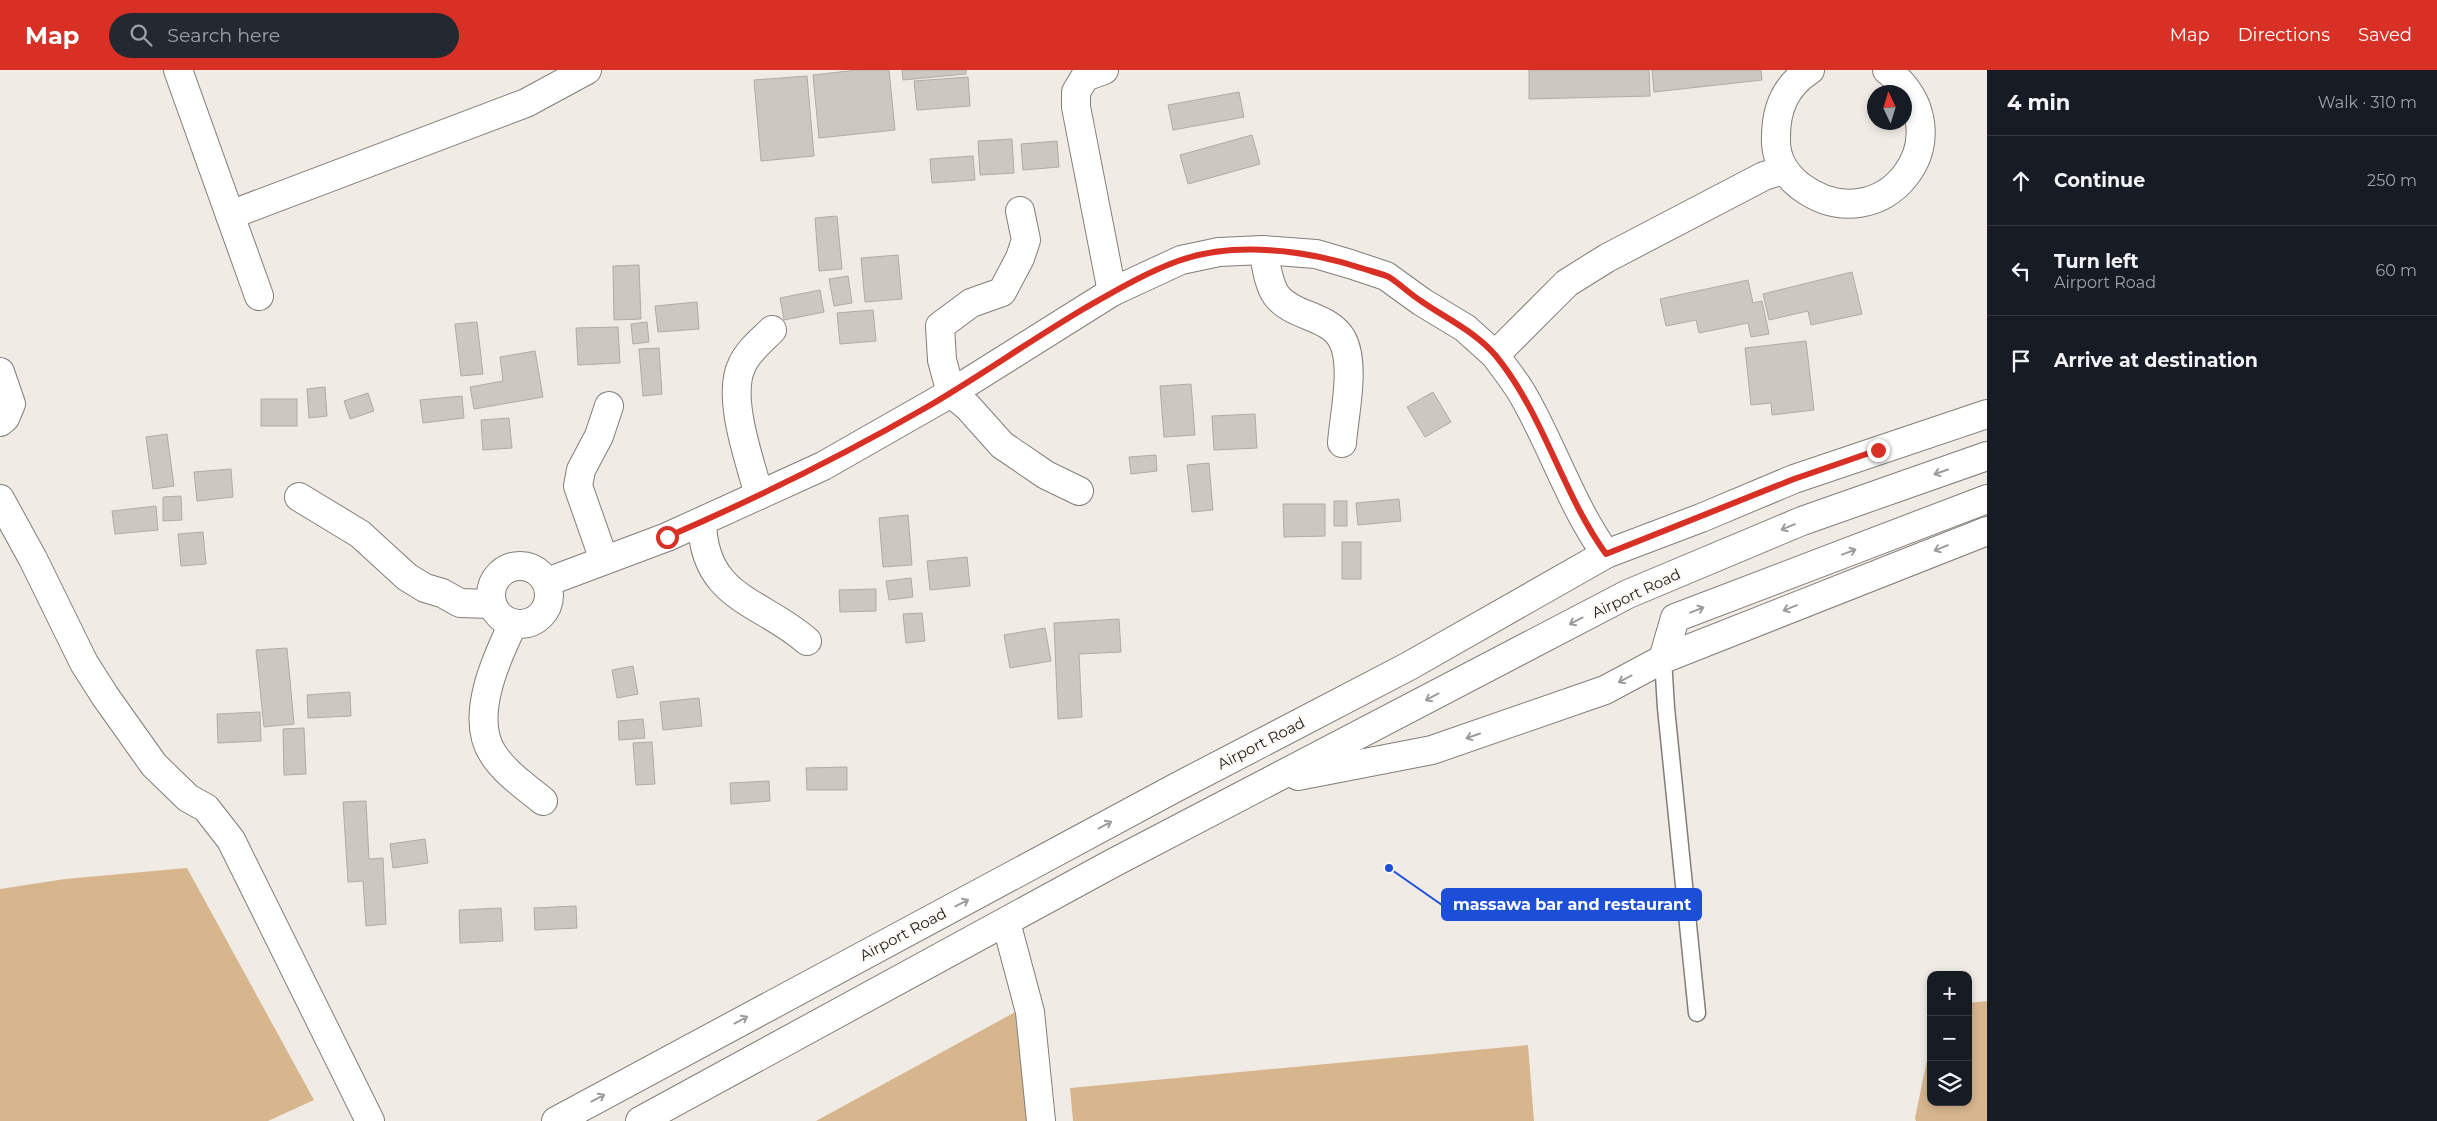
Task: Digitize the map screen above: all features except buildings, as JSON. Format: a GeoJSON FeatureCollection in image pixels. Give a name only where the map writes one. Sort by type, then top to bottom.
{"type":"FeatureCollection","features":[{"type":"Feature","properties":{"kind":"street"},"geometry":{"type":"LineString","coordinates":[[178,70],[259,296]]}},
{"type":"Feature","properties":{"kind":"street"},"geometry":{"type":"LineString","coordinates":[[230,215],[526,103],[587,70]]}},
{"type":"Feature","properties":{"kind":"street"},"geometry":{"type":"LineString","coordinates":[[1104,70],[1085,77],[1076,92],[1076,107],[1112,292]]}},
{"type":"Feature","properties":{"kind":"street"},"geometry":{"type":"LineString","coordinates":[[1810,70],[1798,78],[1784,96],[1776,118],[1776,141],[1783,170],[1813,195],[1834,203],[1857,204],[1878,198],[1897,185],[1912,168],[1920,147],[1922,124],[1916,102],[1903,82],[1887,70]]}},
{"type":"Feature","properties":{"kind":"street"},"geometry":{"type":"LineString","coordinates":[[1495,355],[1567,284],[1591,268],[1764,176],[1783,170]]}},
{"type":"Feature","properties":{"kind":"street"},"geometry":{"type":"LineString","coordinates":[[1020,211],[1026,240],[1020,258],[1002,292],[971,303],[940,326],[942,360],[951,393],[968,407],[1002,445],[1046,475],[1079,491]]}},
{"type":"Feature","properties":{"kind":"street"},"geometry":{"type":"LineString","coordinates":[[1263,250],[1268,275],[1276,295],[1289,306],[1331,326],[1342,339],[1348,362],[1342,443]]}},
{"type":"Feature","properties":{"kind":"street"},"geometry":{"type":"LineString","coordinates":[[546,582],[702,522],[822,466],[951,393],[1112,292],[1181,260],[1219,252],[1263,250],[1316,254],[1386,276],[1422,302],[1465,328],[1495,355],[1523,395],[1592,536],[1606,554]]}},
{"type":"Feature","properties":{"kind":"street"},"geometry":{"type":"LineString","coordinates":[[758,496],[736,400],[736,379],[742,364],[751,351],[772,330]]}},
{"type":"Feature","properties":{"kind":"street"},"geometry":{"type":"LineString","coordinates":[[0,372],[11,404],[5,418],[0,422]]}},
{"type":"Feature","properties":{"kind":"street"},"geometry":{"type":"LineString","coordinates":[[604,560],[582,502],[578,486],[581,470],[599,436],[609,406]]}},
{"type":"Feature","properties":{"kind":"street","name":"Airport Road"},"geometry":{"type":"LineString","coordinates":[[556,1121],[1176,788],[1409,666],[1606,554],[1794,479],[1987,414]]}},
{"type":"Feature","properties":{"kind":"street","name":"Airport Road"},"geometry":{"type":"LineString","coordinates":[[640,1121],[1265,783],[1628,594],[1802,522],[1987,456]]}},
{"type":"Feature","properties":{"kind":"street"},"geometry":{"type":"LineString","coordinates":[[299,496],[360,534],[407,577],[425,588],[442,593],[460,603],[491,604]]}},
{"type":"Feature","properties":{"kind":"street"},"geometry":{"type":"LineString","coordinates":[[0,499],[33,559],[84,663],[105,696],[154,765],[188,798],[206,808],[230,840],[370,1121]]}},
{"type":"Feature","properties":{"kind":"street"},"geometry":{"type":"LineString","coordinates":[[1663,659],[1675,618],[1987,499]]}},
{"type":"Feature","properties":{"kind":"street"},"geometry":{"type":"LineString","coordinates":[[702,522],[702,534],[713,570],[726,586],[741,600],[780,619],[807,641]]}},
{"type":"Feature","properties":{"kind":"street"},"geometry":{"type":"LineString","coordinates":[[1265,783],[1432,750],[1605,690],[1663,659],[1987,531]]}},
{"type":"Feature","properties":{"kind":"street"},"geometry":{"type":"LineString","coordinates":[[530,567],[540,573],[546,582],[549,600],[540,617],[532,622],[513,624],[500,617],[491,604],[490,593],[493,582],[509,568],[530,567]]}},
{"type":"Feature","properties":{"kind":"street"},"geometry":{"type":"LineString","coordinates":[[513,624],[495,660],[486,691],[483,735],[493,755],[514,777],[543,801]]}},
{"type":"Feature","properties":{"kind":"street"},"geometry":{"type":"LineString","coordinates":[[1006,922],[1030,1012],[1041,1121]]}},
{"type":"Feature","properties":{"kind":"lane"},"geometry":{"type":"LineString","coordinates":[[1663,659],[1666,708],[1697,1013]]}},
{"type":"Feature","properties":{"kind":"shaded area"},"geometry":{"type":"Polygon","coordinates":[[[187,868],[314,1100],[268,1121],[0,1121],[0,889],[65,879],[187,868]]]}},
{"type":"Feature","properties":{"kind":"shaded area"},"geometry":{"type":"Polygon","coordinates":[[[1987,1001],[1987,1121],[1916,1121],[1915,1118],[1927,1060],[1927,1106],[1972,1106],[1972,1003],[1987,1001]]]}},
{"type":"Feature","properties":{"kind":"shaded area"},"geometry":{"type":"Polygon","coordinates":[[[1019,1010],[1031,1121],[816,1121],[1019,1010]]]}},
{"type":"Feature","properties":{"kind":"shaded area"},"geometry":{"type":"Polygon","coordinates":[[[1528,1045],[1534,1121],[1073,1121],[1070,1088],[1528,1045]]]}},
{"type":"Feature","properties":{"kind":"place","name":"massawa bar and restaurant"},"geometry":{"type":"Point","coordinates":[1389,868]}},
{"type":"Feature","properties":{"kind":"route"},"geometry":{"type":"LineString","coordinates":[[667,537],[822,466],[871,440],[951,393],[992,365],[1112,292],[1153,271],[1181,260],[1219,252],[1263,250],[1298,252],[1316,254],[1350,264],[1386,276],[1422,302],[1465,328],[1495,355],[1523,395],[1592,536],[1606,554],[1701,518],[1794,479],[1878,450]]}}]}
